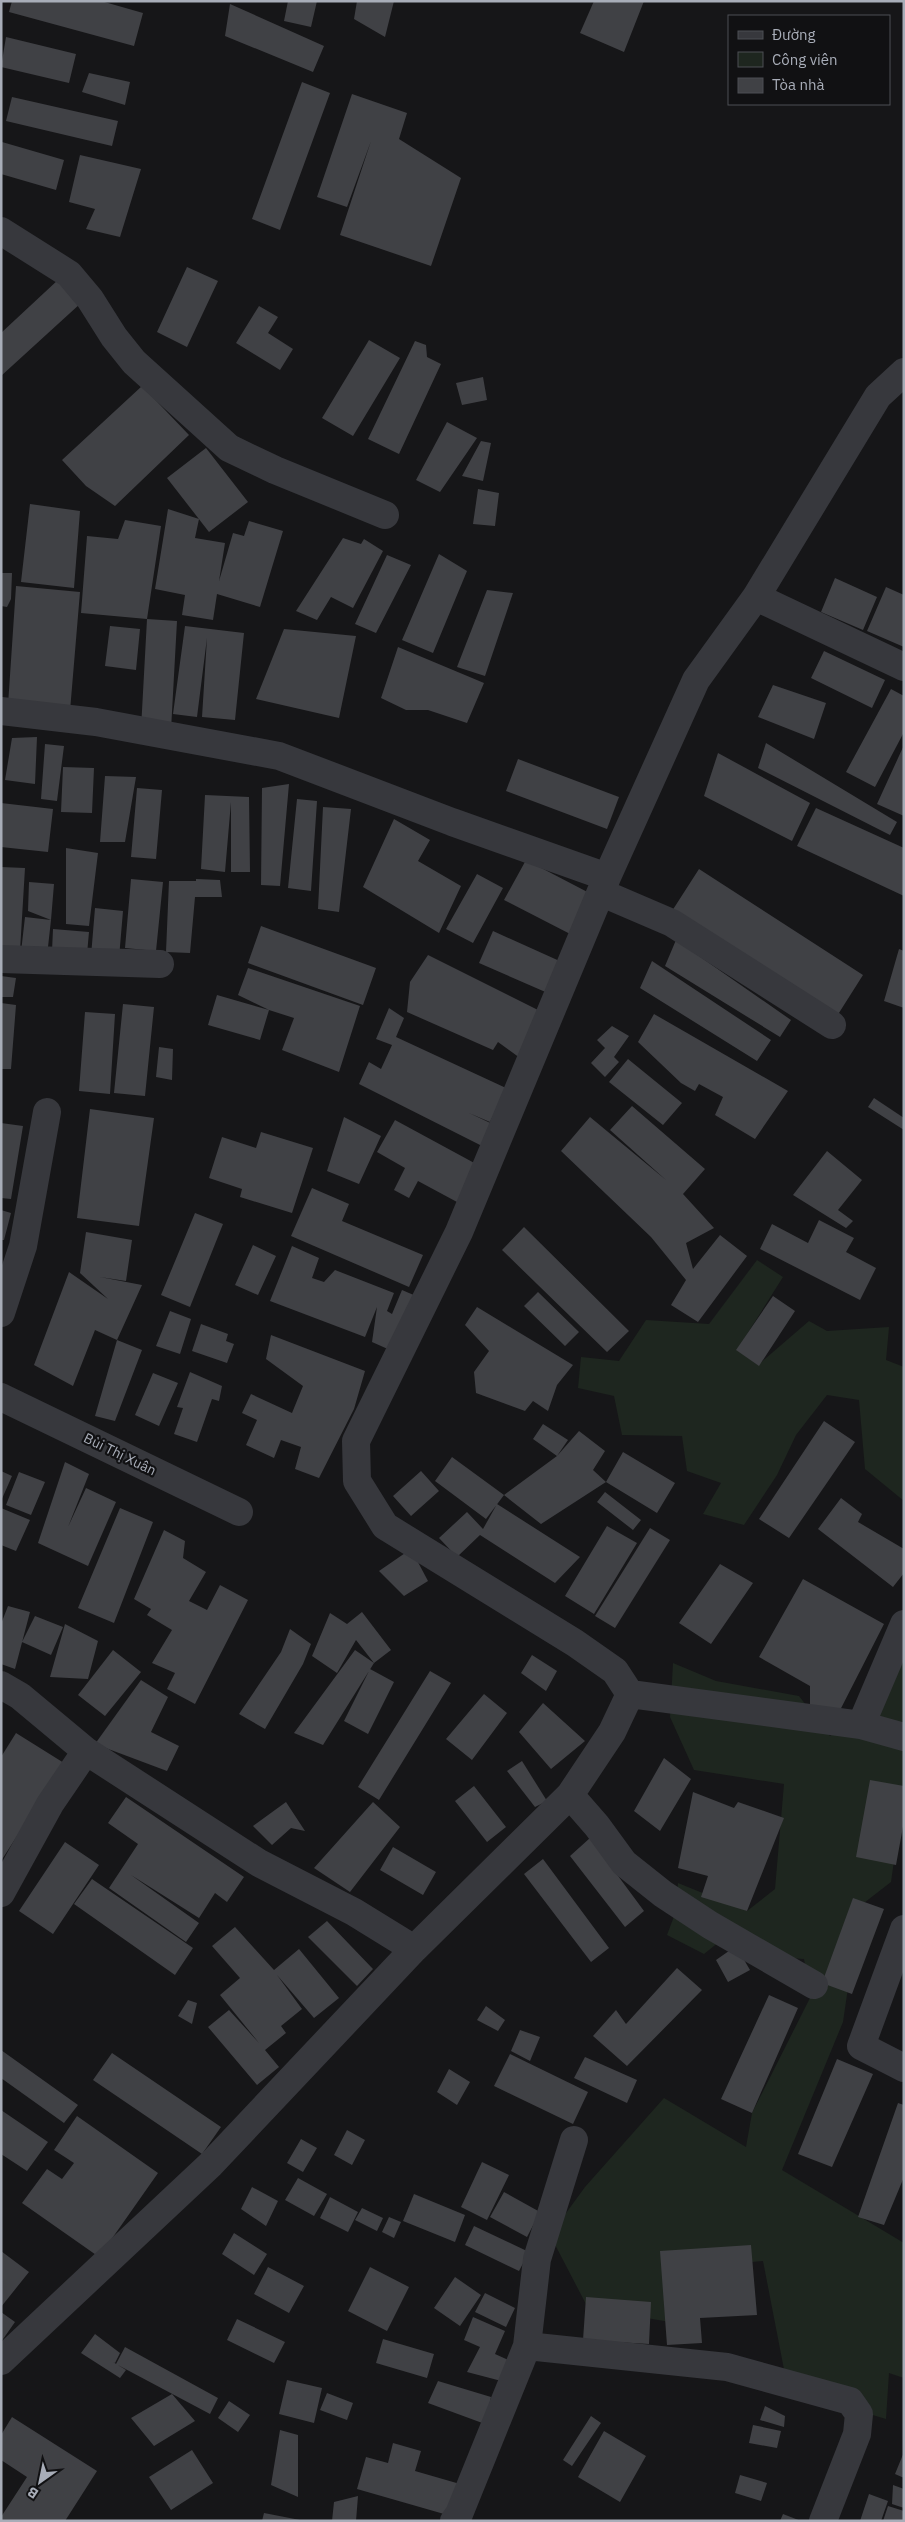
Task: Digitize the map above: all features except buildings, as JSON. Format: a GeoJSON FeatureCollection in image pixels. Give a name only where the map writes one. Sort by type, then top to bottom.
{"type":"FeatureCollection","features":[{"type":"Feature","properties":{"kind":"street"},"geometry":{"type":"LineString","coordinates":[[1,231],[69,274],[90,299],[114,337],[134,362],[228,448],[275,470],[385,515]]}},
{"type":"Feature","properties":{"kind":"street"},"geometry":{"type":"LineString","coordinates":[[904,372],[878,396],[756,597],[696,680],[605,885],[459,1232],[356,1442],[357,1481],[384,1526],[575,1643],[615,1671],[630,1694],[861,1725],[904,1737]]}},
{"type":"Feature","properties":{"kind":"street"},"geometry":{"type":"LineString","coordinates":[[756,597],[904,667]]}},
{"type":"Feature","properties":{"kind":"street"},"geometry":{"type":"LineString","coordinates":[[1,711],[96,722],[279,756],[452,822],[605,885],[672,923],[832,1025]]}},
{"type":"Feature","properties":{"kind":"street"},"geometry":{"type":"LineString","coordinates":[[1,958],[160,964]]}},
{"type":"Feature","properties":{"kind":"street"},"geometry":{"type":"LineString","coordinates":[[1,1313],[23,1246],[48,1112]]}},
{"type":"Feature","properties":{"kind":"street","name":"Bùi Thị Xuân"},"geometry":{"type":"LineString","coordinates":[[1,1397],[239,1512]]}},
{"type":"Feature","properties":{"kind":"street"},"geometry":{"type":"LineString","coordinates":[[861,1725],[904,1624]]}},
{"type":"Feature","properties":{"kind":"street"},"geometry":{"type":"LineString","coordinates":[[1,1685],[20,1696],[86,1750],[259,1863],[354,1912],[414,1949]]}},
{"type":"Feature","properties":{"kind":"street"},"geometry":{"type":"LineString","coordinates":[[1,2361],[210,2164],[414,1949],[570,1796],[612,1732],[630,1694]]}},
{"type":"Feature","properties":{"kind":"street"},"geometry":{"type":"LineString","coordinates":[[1,1893],[50,1804],[86,1750]]}},
{"type":"Feature","properties":{"kind":"street"},"geometry":{"type":"LineString","coordinates":[[570,1796],[598,1826],[624,1863],[663,1894],[814,1986]]}},
{"type":"Feature","properties":{"kind":"street"},"geometry":{"type":"LineString","coordinates":[[904,1929],[861,2046],[904,2068]]}},
{"type":"Feature","properties":{"kind":"street"},"geometry":{"type":"LineString","coordinates":[[454,2521],[459,2514],[527,2346],[537,2259],[574,2140]]}},
{"type":"Feature","properties":{"kind":"street"},"geometry":{"type":"LineString","coordinates":[[527,2346],[727,2368],[850,2401],[859,2414],[856,2434],[823,2521]]}},
{"type":"Feature","properties":{"kind":"green space"},"geometry":{"type":"Polygon","coordinates":[[[757,1260],[783,1277],[737,1350],[758,1365],[809,1321],[827,1331],[889,1327],[886,1360],[904,1367],[904,1501],[865,1469],[859,1400],[827,1395],[796,1435],[777,1475],[744,1525],[703,1514],[721,1483],[687,1471],[682,1436],[622,1435],[614,1396],[578,1388],[581,1357],[619,1361],[646,1320],[709,1324],[757,1260]]]}},
{"type":"Feature","properties":{"kind":"green space"},"geometry":{"type":"Polygon","coordinates":[[[904,1652],[904,1790],[891,1882],[860,1906],[843,2022],[782,2170],[904,2243],[904,2378],[889,2373],[886,2419],[788,2390],[763,2261],[665,2270],[670,2322],[588,2308],[550,2235],[585,2187],[664,2098],[746,2147],[752,2113],[811,1996],[804,1959],[772,1957],[729,1934],[704,1954],[667,1935],[676,1911],[678,1883],[747,1911],[775,1889],[784,1784],[694,1770],[670,1717],[673,1663],[716,1681],[799,1696],[830,1736],[856,1716],[904,1652]]]}}]}
